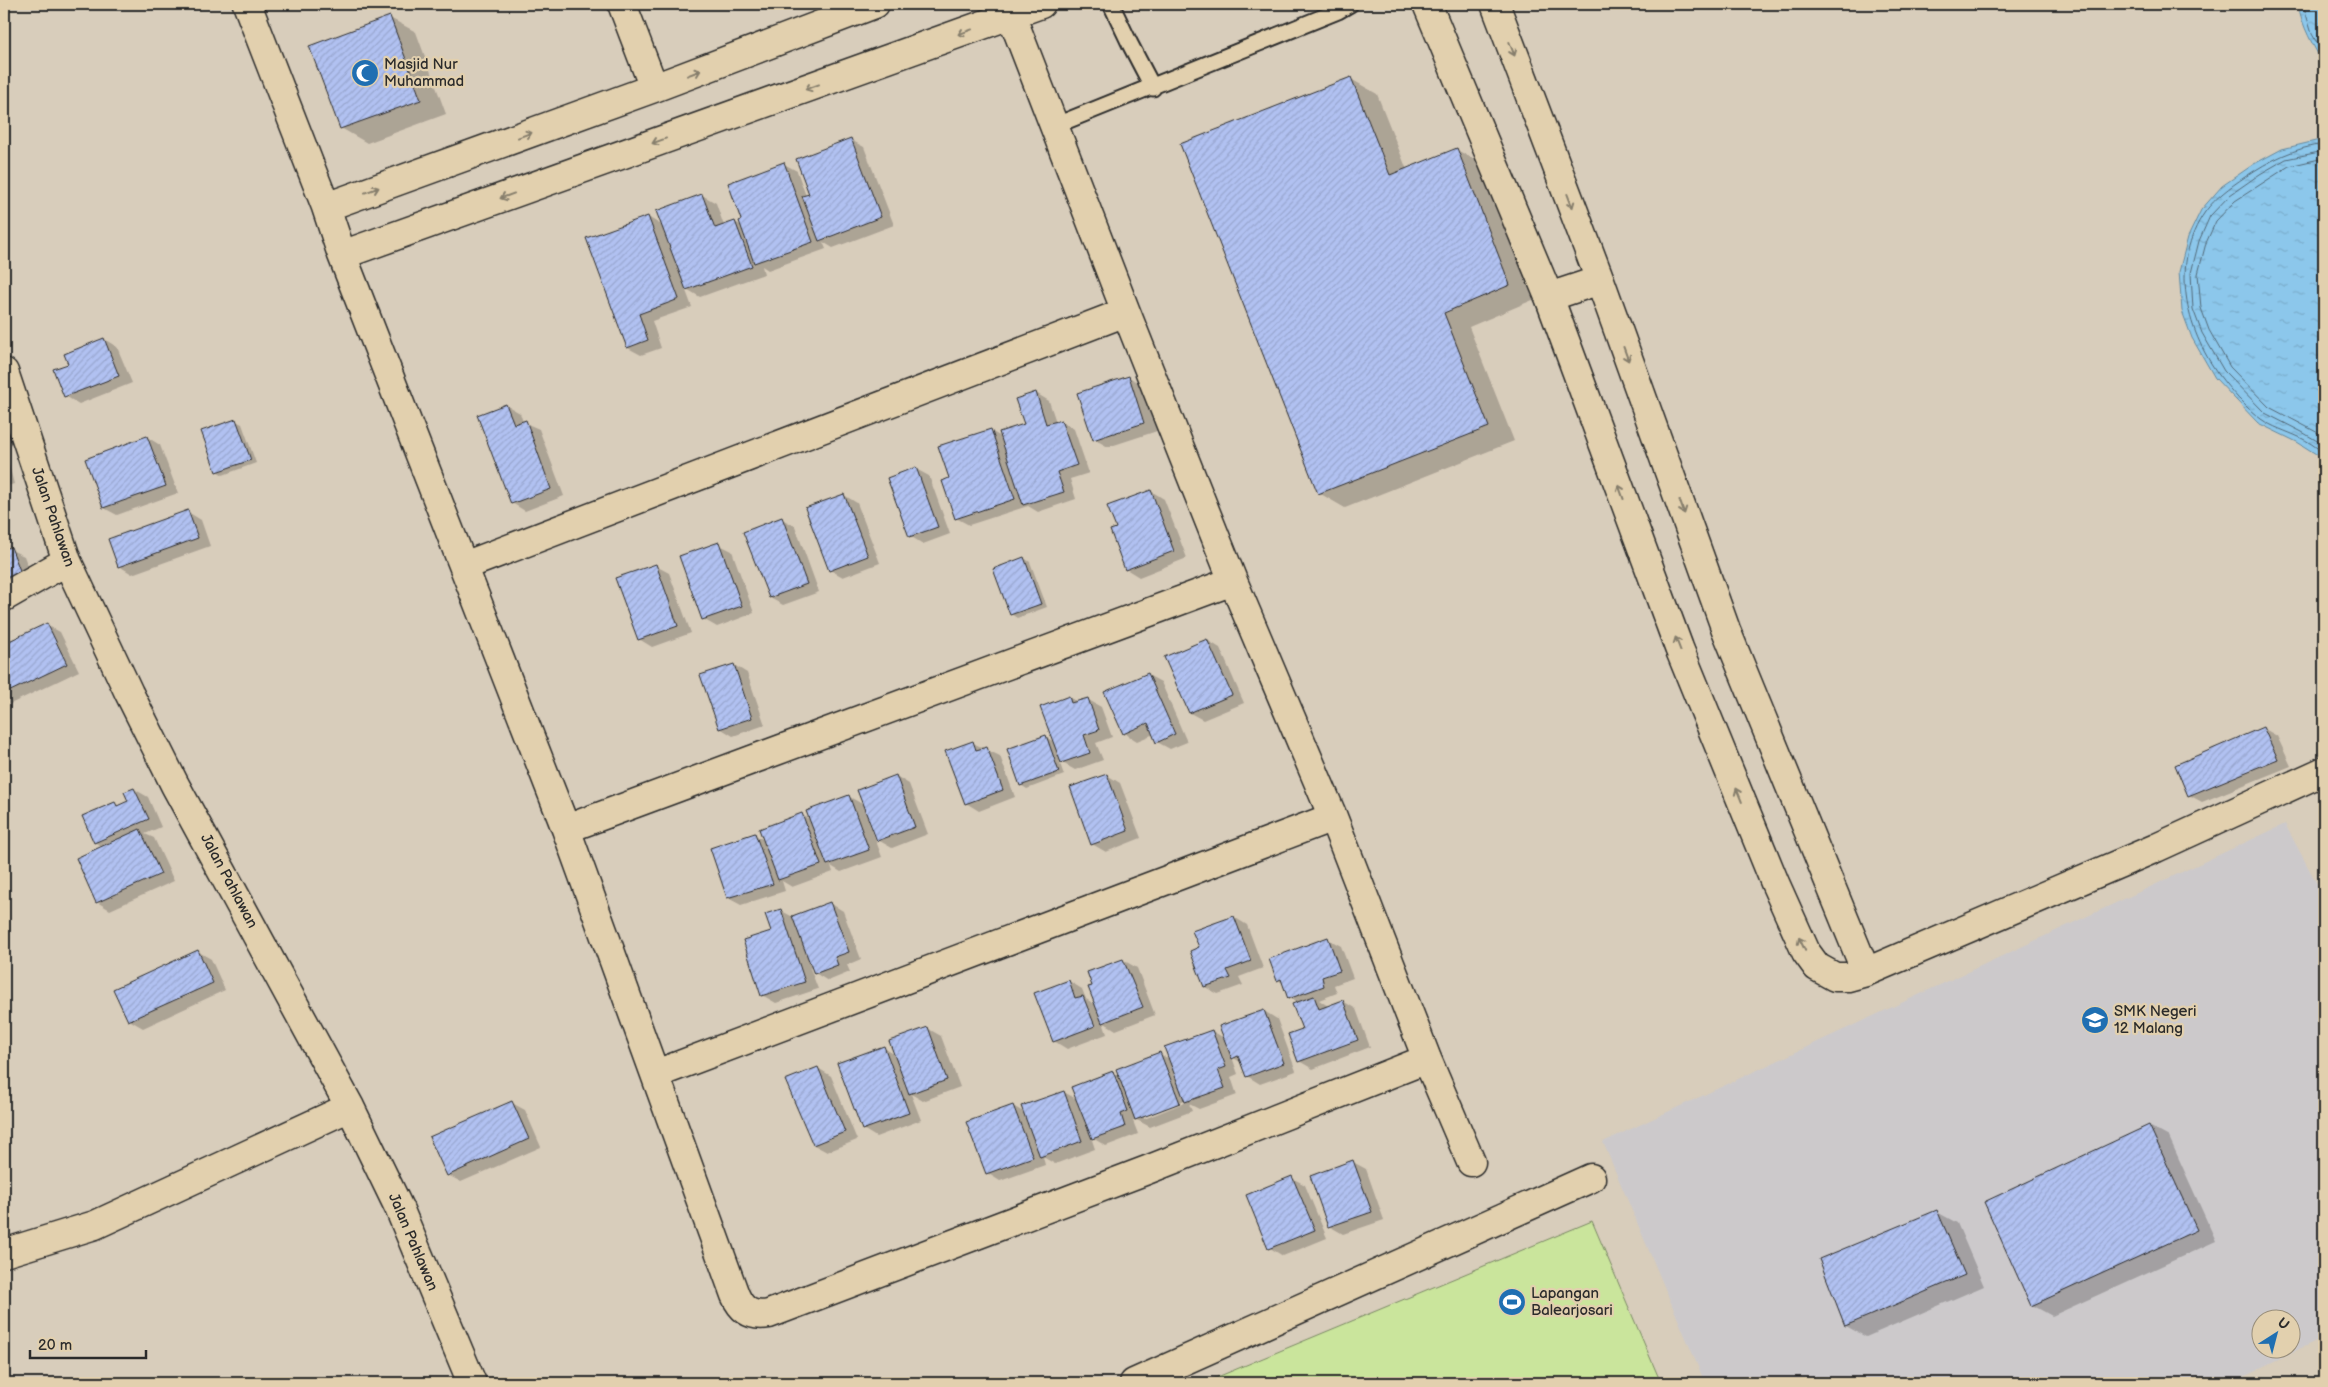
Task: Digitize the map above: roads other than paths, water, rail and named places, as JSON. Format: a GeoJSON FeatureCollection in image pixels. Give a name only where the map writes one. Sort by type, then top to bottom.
{"type":"FeatureCollection","features":[{"type":"Feature","properties":{"kind":"street"},"geometry":{"type":"LineString","coordinates":[[247,4],[326,207],[342,255],[566,829],[735,1295],[744,1309],[756,1315],[769,1314],[1138,1174],[1427,1059]]}},
{"type":"Feature","properties":{"kind":"street"},"geometry":{"type":"LineString","coordinates":[[622,4],[654,88]]}},
{"type":"Feature","properties":{"kind":"street"},"geometry":{"type":"LineString","coordinates":[[326,207],[654,88],[875,4]]}},
{"type":"Feature","properties":{"kind":"street"},"geometry":{"type":"LineString","coordinates":[[342,255],[1009,10],[1041,4]]}},
{"type":"Feature","properties":{"kind":"street"},"geometry":{"type":"LineString","coordinates":[[1427,4],[1549,297],[1679,648],[1775,883],[1806,952],[1817,967],[1835,977],[1848,977],[1866,972],[2156,848],[2324,771]]}},
{"type":"Feature","properties":{"kind":"street"},"geometry":{"type":"LineString","coordinates":[[1495,4],[1600,280],[1726,630],[1866,972]]}},
{"type":"Feature","properties":{"kind":"street"},"geometry":{"type":"LineString","coordinates":[[1009,10],[1233,581],[1333,817],[1427,1059],[1471,1162]]}},
{"type":"Feature","properties":{"kind":"street"},"geometry":{"type":"LineString","coordinates":[[1549,297],[1600,280]]}},
{"type":"Feature","properties":{"kind":"street"},"geometry":{"type":"LineString","coordinates":[[464,566],[1126,312]]}},
{"type":"Feature","properties":{"kind":"street","name":"Jalan Pahlawan"},"geometry":{"type":"LineString","coordinates":[[4,372],[67,561],[175,785],[350,1107],[399,1208],[472,1383]]}},
{"type":"Feature","properties":{"kind":"street"},"geometry":{"type":"LineString","coordinates":[[4,597],[67,561]]}},
{"type":"Feature","properties":{"kind":"street"},"geometry":{"type":"LineString","coordinates":[[566,829],[1233,581]]}},
{"type":"Feature","properties":{"kind":"street"},"geometry":{"type":"LineString","coordinates":[[656,1074],[1333,817]]}},
{"type":"Feature","properties":{"kind":"street"},"geometry":{"type":"LineString","coordinates":[[4,1253],[95,1225],[350,1107]]}},
{"type":"Feature","properties":{"kind":"street"},"geometry":{"type":"LineString","coordinates":[[1134,1383],[1590,1178]]}},
{"type":"Feature","properties":{"kind":"lane"},"geometry":{"type":"LineString","coordinates":[[1111,4],[1153,88]]}},
{"type":"Feature","properties":{"kind":"lane"},"geometry":{"type":"LineString","coordinates":[[1054,126],[1153,88],[1338,11],[1350,4]]}},
{"type":"Feature","properties":{"kind":"water"},"geometry":{"type":"Polygon","coordinates":[[[2298,4],[2324,4],[2324,65],[2305,28],[2298,4]]]}},
{"type":"Feature","properties":{"kind":"water"},"geometry":{"type":"Polygon","coordinates":[[[2324,139],[2324,459],[2297,442],[2258,423],[2215,378],[2192,338],[2182,311],[2179,272],[2188,237],[2201,210],[2222,186],[2254,164],[2282,149],[2324,139]]]}},
{"type":"Feature","properties":{"kind":"place","name":"Masjid Nur Muhammad"},"geometry":{"type":"Point","coordinates":[365,73]}},
{"type":"Feature","properties":{"kind":"place","name":"SMK Negeri 12 Malang"},"geometry":{"type":"Point","coordinates":[2095,1020]}},
{"type":"Feature","properties":{"kind":"place","name":"Lapangan Balearjosari"},"geometry":{"type":"Point","coordinates":[1512,1302]}}]}
